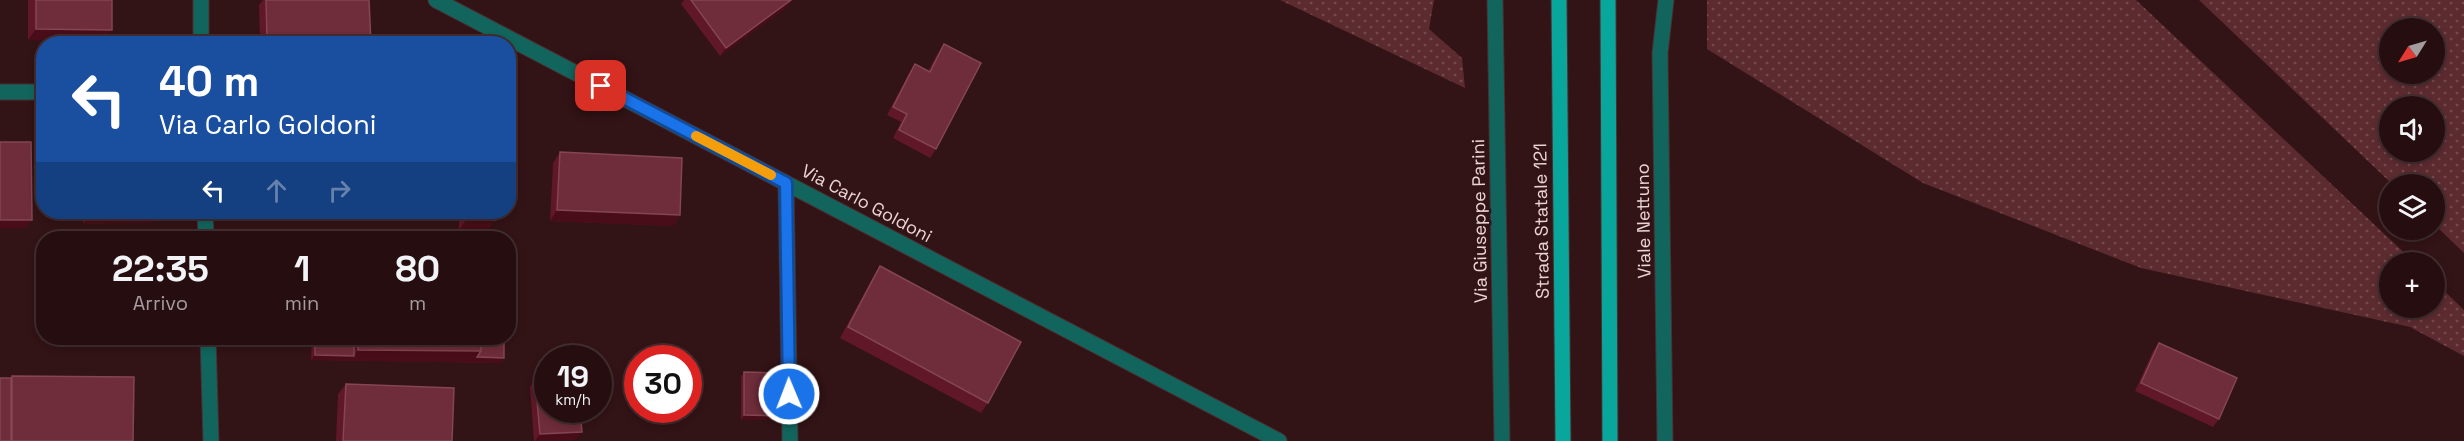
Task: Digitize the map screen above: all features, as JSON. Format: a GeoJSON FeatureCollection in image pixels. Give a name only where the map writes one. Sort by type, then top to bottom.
{"type":"FeatureCollection","features":[{"type":"Feature","properties":{"kind":"main road","name":"Strada Statale 121"},"geometry":{"type":"LineString","coordinates":[[1559,0],[1563,441]]}},
{"type":"Feature","properties":{"kind":"main road"},"geometry":{"type":"LineString","coordinates":[[1608,0],[1610,441]]}},
{"type":"Feature","properties":{"kind":"street"},"geometry":{"type":"LineString","coordinates":[[201,0],[201,36]]}},
{"type":"Feature","properties":{"kind":"street","name":"Via Carlo Goldoni"},"geometry":{"type":"LineString","coordinates":[[436,0],[505,36]]}},
{"type":"Feature","properties":{"kind":"street","name":"Via Giuseppe Parini"},"geometry":{"type":"LineString","coordinates":[[1495,0],[1502,441]]}},
{"type":"Feature","properties":{"kind":"street","name":"Viale Nettuno"},"geometry":{"type":"LineString","coordinates":[[1665,441],[1660,53],[1666,0]]}},
{"type":"Feature","properties":{"kind":"street","name":"Via Carlo Goldoni"},"geometry":{"type":"LineString","coordinates":[[516,42],[1279,441]]}},
{"type":"Feature","properties":{"kind":"street"},"geometry":{"type":"LineString","coordinates":[[0,92],[36,92]]}},
{"type":"Feature","properties":{"kind":"street"},"geometry":{"type":"LineString","coordinates":[[786,183],[790,441]]}},
{"type":"Feature","properties":{"kind":"street"},"geometry":{"type":"LineString","coordinates":[[208,345],[211,441]]}},
{"type":"Feature","properties":{"kind":"shaded area"},"geometry":{"type":"Polygon","coordinates":[[[1280,0],[1434,0],[1429,29],[1462,58],[1465,88],[1280,0]]]}},
{"type":"Feature","properties":{"kind":"shaded area"},"geometry":{"type":"Polygon","coordinates":[[[1707,0],[2136,0],[2379,229],[2379,240],[2391,240],[2403,252],[2379,252],[2379,318],[2445,318],[2445,292],[2464,310],[2464,356],[2410,327],[2141,268],[1923,183],[1707,49],[1707,0]]]}},
{"type":"Feature","properties":{"kind":"shaded area"},"geometry":{"type":"Polygon","coordinates":[[[2199,0],[2464,0],[2464,253],[2445,235],[2445,174],[2382,174],[2199,0]]]}},
{"type":"Feature","properties":{"kind":"building"},"geometry":{"type":"Polygon","coordinates":[[[36,0],[112,0],[112,30],[36,29],[36,0]]]}},
{"type":"Feature","properties":{"kind":"building"},"geometry":{"type":"Polygon","coordinates":[[[266,0],[369,0],[371,36],[267,36],[266,0]]]}},
{"type":"Feature","properties":{"kind":"building"},"geometry":{"type":"Polygon","coordinates":[[[691,0],[791,0],[726,48],[691,0]]]}},
{"type":"Feature","properties":{"kind":"building"},"geometry":{"type":"Polygon","coordinates":[[[944,44],[981,63],[936,149],[899,130],[907,114],[893,107],[915,64],[930,72],[944,44]]]}},
{"type":"Feature","properties":{"kind":"building"},"geometry":{"type":"Polygon","coordinates":[[[0,142],[31,142],[32,220],[0,220],[0,142]]]}},
{"type":"Feature","properties":{"kind":"building"},"geometry":{"type":"Polygon","coordinates":[[[560,152],[682,158],[680,215],[557,210],[560,152]]]}},
{"type":"Feature","properties":{"kind":"building"},"geometry":{"type":"Polygon","coordinates":[[[466,219],[495,219],[495,220],[466,219]]]}},
{"type":"Feature","properties":{"kind":"building"},"geometry":{"type":"Polygon","coordinates":[[[880,266],[1021,342],[988,403],[848,327],[880,266]]]}},
{"type":"Feature","properties":{"kind":"building"},"geometry":{"type":"Polygon","coordinates":[[[2159,343],[2237,378],[2219,419],[2141,383],[2159,343]]]}},
{"type":"Feature","properties":{"kind":"building"},"geometry":{"type":"Polygon","coordinates":[[[315,345],[354,345],[354,356],[315,355],[315,345]]]}},
{"type":"Feature","properties":{"kind":"building"},"geometry":{"type":"Polygon","coordinates":[[[358,345],[481,345],[481,351],[358,350],[358,345]]]}},
{"type":"Feature","properties":{"kind":"building"},"geometry":{"type":"Polygon","coordinates":[[[481,345],[504,345],[504,358],[477,357],[481,351],[481,345]]]}},
{"type":"Feature","properties":{"kind":"building"},"geometry":{"type":"Polygon","coordinates":[[[744,372],[777,373],[778,416],[744,415],[744,372]]]}},
{"type":"Feature","properties":{"kind":"building"},"geometry":{"type":"Polygon","coordinates":[[[12,376],[134,377],[133,441],[12,441],[12,376]]]}},
{"type":"Feature","properties":{"kind":"building"},"geometry":{"type":"Polygon","coordinates":[[[0,378],[11,378],[11,441],[0,441],[0,378]]]}},
{"type":"Feature","properties":{"kind":"building"},"geometry":{"type":"Polygon","coordinates":[[[346,384],[454,388],[452,441],[343,441],[346,384]]]}},
{"type":"Feature","properties":{"kind":"building"},"geometry":{"type":"Polygon","coordinates":[[[539,423],[581,423],[582,432],[540,434],[539,423]]]}},
{"type":"Feature","properties":{"kind":"slow traffic"},"geometry":{"type":"LineString","coordinates":[[696,136],[771,175]]}},
{"type":"Feature","properties":{"kind":"route"},"geometry":{"type":"LineString","coordinates":[[601,86],[786,183],[789,394]]}}]}
